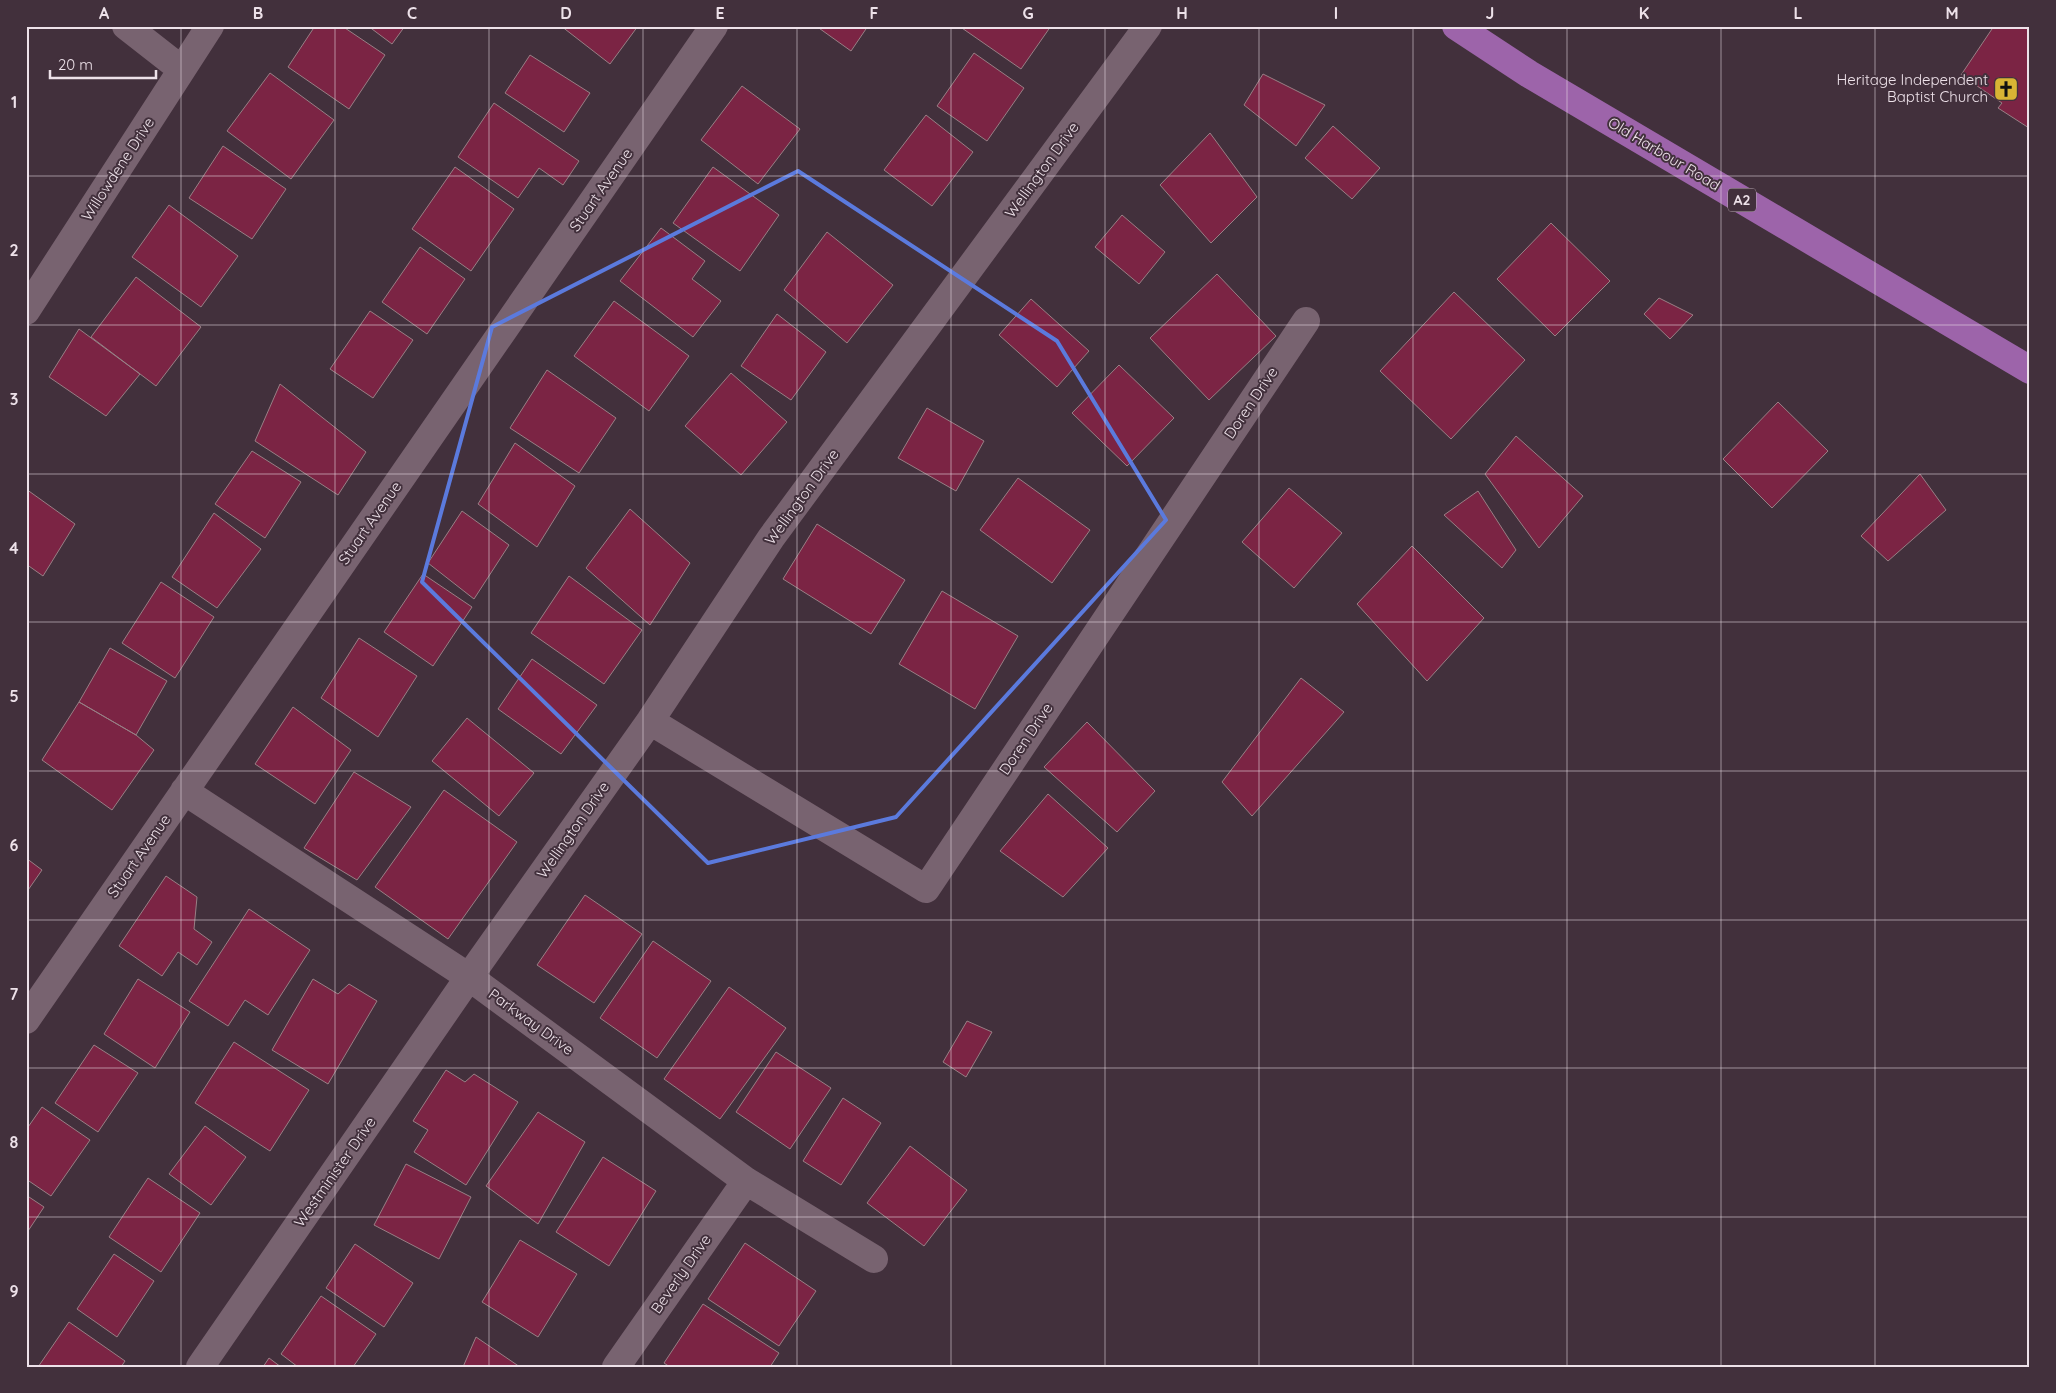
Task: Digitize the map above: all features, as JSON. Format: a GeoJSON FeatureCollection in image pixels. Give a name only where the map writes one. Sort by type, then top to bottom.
{"type":"FeatureCollection","features":[{"type":"Feature","properties":{"kind":"main road","name":"Old Harbour Road"},"geometry":{"type":"LineString","coordinates":[[1456,26],[1538,79],[2030,370]]}},
{"type":"Feature","properties":{"kind":"street"},"geometry":{"type":"LineString","coordinates":[[126,26],[181,69]]}},
{"type":"Feature","properties":{"kind":"street","name":"Willowdene Drive"},"geometry":{"type":"LineString","coordinates":[[26,311],[210,26]]}},
{"type":"Feature","properties":{"kind":"street","name":"Stuart Avenue"},"geometry":{"type":"LineString","coordinates":[[26,1020],[714,26]]}},
{"type":"Feature","properties":{"kind":"street","name":"Wellington Drive"},"geometry":{"type":"LineString","coordinates":[[469,977],[650,721],[771,538],[1148,26]]}},
{"type":"Feature","properties":{"kind":"street","name":"Doren Drive"},"geometry":{"type":"LineString","coordinates":[[650,721],[926,889],[1306,321]]}},
{"type":"Feature","properties":{"kind":"street","name":"Parkway Drive"},"geometry":{"type":"LineString","coordinates":[[184,791],[469,977],[746,1181],[874,1259]]}},
{"type":"Feature","properties":{"kind":"street","name":"Westminister Drive"},"geometry":{"type":"LineString","coordinates":[[200,1367],[469,977]]}},
{"type":"Feature","properties":{"kind":"street","name":"Beverly Drive"},"geometry":{"type":"LineString","coordinates":[[616,1367],[746,1181]]}},
{"type":"Feature","properties":{"kind":"highlighted area"},"geometry":{"type":"Polygon","coordinates":[[[798,171],[1057,341],[1166,520],[896,817],[708,863],[422,582],[492,327],[798,171]]]}},
{"type":"Feature","properties":{"kind":"building"},"geometry":{"type":"Polygon","coordinates":[[[315,26],[342,26],[385,55],[349,109],[288,67],[315,26]]]}},
{"type":"Feature","properties":{"kind":"building"},"geometry":{"type":"Polygon","coordinates":[[[368,26],[405,26],[392,44],[368,26]]]}},
{"type":"Feature","properties":{"kind":"building"},"geometry":{"type":"Polygon","coordinates":[[[561,26],[638,26],[610,64],[561,26]]]}},
{"type":"Feature","properties":{"kind":"building"},"geometry":{"type":"Polygon","coordinates":[[[816,26],[868,26],[851,51],[816,26]]]}},
{"type":"Feature","properties":{"kind":"building"},"geometry":{"type":"Polygon","coordinates":[[[959,26],[1051,26],[1021,69],[959,26]]]}},
{"type":"Feature","properties":{"kind":"building","name":"Heritage Independent Baptist Church"},"geometry":{"type":"Polygon","coordinates":[[[1994,26],[2030,26],[2029,128],[1998,108],[2002,103],[1961,75],[1994,26]]]}},
{"type":"Feature","properties":{"kind":"building"},"geometry":{"type":"Polygon","coordinates":[[[974,53],[1024,88],[987,141],[937,106],[974,53]]]}},
{"type":"Feature","properties":{"kind":"building"},"geometry":{"type":"Polygon","coordinates":[[[530,55],[590,93],[564,132],[505,93],[530,55]]]}},
{"type":"Feature","properties":{"kind":"building"},"geometry":{"type":"Polygon","coordinates":[[[270,73],[334,120],[291,179],[227,131],[270,73]]]}},
{"type":"Feature","properties":{"kind":"building"},"geometry":{"type":"Polygon","coordinates":[[[1263,74],[1325,105],[1296,146],[1244,105],[1263,74]]]}},
{"type":"Feature","properties":{"kind":"building"},"geometry":{"type":"Polygon","coordinates":[[[742,86],[800,129],[758,184],[701,140],[742,86]]]}},
{"type":"Feature","properties":{"kind":"building"},"geometry":{"type":"Polygon","coordinates":[[[494,103],[579,161],[563,185],[539,168],[518,198],[458,157],[494,103]]]}},
{"type":"Feature","properties":{"kind":"building"},"geometry":{"type":"Polygon","coordinates":[[[926,115],[973,152],[932,206],[884,170],[926,115]]]}},
{"type":"Feature","properties":{"kind":"building"},"geometry":{"type":"Polygon","coordinates":[[[1333,126],[1380,168],[1352,199],[1305,158],[1333,126]]]}},
{"type":"Feature","properties":{"kind":"building"},"geometry":{"type":"Polygon","coordinates":[[[1210,133],[1257,197],[1211,243],[1160,185],[1210,133]]]}},
{"type":"Feature","properties":{"kind":"building"},"geometry":{"type":"Polygon","coordinates":[[[223,146],[286,189],[252,239],[189,198],[223,146]]]}},
{"type":"Feature","properties":{"kind":"building"},"geometry":{"type":"Polygon","coordinates":[[[455,167],[514,209],[471,271],[412,229],[455,167]]]}},
{"type":"Feature","properties":{"kind":"building"},"geometry":{"type":"Polygon","coordinates":[[[713,167],[779,215],[740,271],[673,223],[713,167]]]}},
{"type":"Feature","properties":{"kind":"building"},"geometry":{"type":"Polygon","coordinates":[[[169,205],[238,256],[201,307],[132,257],[169,205]]]}},
{"type":"Feature","properties":{"kind":"building"},"geometry":{"type":"Polygon","coordinates":[[[1122,215],[1165,252],[1139,284],[1095,247],[1122,215]]]}},
{"type":"Feature","properties":{"kind":"building"},"geometry":{"type":"Polygon","coordinates":[[[1551,223],[1610,281],[1555,336],[1497,279],[1551,223]]]}},
{"type":"Feature","properties":{"kind":"building"},"geometry":{"type":"Polygon","coordinates":[[[661,228],[705,261],[692,279],[721,301],[693,337],[620,281],[661,228]]]}},
{"type":"Feature","properties":{"kind":"building"},"geometry":{"type":"Polygon","coordinates":[[[827,232],[893,285],[847,343],[784,290],[827,232]]]}},
{"type":"Feature","properties":{"kind":"building"},"geometry":{"type":"Polygon","coordinates":[[[420,247],[465,279],[427,334],[382,302],[420,247]]]}},
{"type":"Feature","properties":{"kind":"building"},"geometry":{"type":"Polygon","coordinates":[[[1217,274],[1276,336],[1209,400],[1150,338],[1217,274]]]}},
{"type":"Feature","properties":{"kind":"building"},"geometry":{"type":"Polygon","coordinates":[[[136,277],[201,327],[156,386],[91,337],[136,277]]]}},
{"type":"Feature","properties":{"kind":"building"},"geometry":{"type":"Polygon","coordinates":[[[1454,292],[1525,360],[1451,439],[1380,371],[1454,292]]]}},
{"type":"Feature","properties":{"kind":"building"},"geometry":{"type":"Polygon","coordinates":[[[1659,298],[1693,315],[1670,339],[1644,314],[1659,298]]]}},
{"type":"Feature","properties":{"kind":"building"},"geometry":{"type":"Polygon","coordinates":[[[1031,299],[1089,351],[1057,387],[999,335],[1031,299]]]}},
{"type":"Feature","properties":{"kind":"building"},"geometry":{"type":"Polygon","coordinates":[[[614,301],[689,356],[649,411],[574,356],[614,301]]]}},
{"type":"Feature","properties":{"kind":"building"},"geometry":{"type":"Polygon","coordinates":[[[370,311],[413,340],[373,398],[330,369],[370,311]]]}},
{"type":"Feature","properties":{"kind":"building"},"geometry":{"type":"Polygon","coordinates":[[[777,314],[826,352],[791,400],[741,366],[777,314]]]}},
{"type":"Feature","properties":{"kind":"building"},"geometry":{"type":"Polygon","coordinates":[[[79,329],[140,374],[106,416],[49,377],[79,329]]]}},
{"type":"Feature","properties":{"kind":"building"},"geometry":{"type":"Polygon","coordinates":[[[1119,365],[1174,418],[1127,466],[1072,413],[1119,365]]]}},
{"type":"Feature","properties":{"kind":"building"},"geometry":{"type":"Polygon","coordinates":[[[547,370],[616,418],[579,473],[510,428],[547,370]]]}},
{"type":"Feature","properties":{"kind":"building"},"geometry":{"type":"Polygon","coordinates":[[[731,373],[787,422],[741,475],[685,426],[731,373]]]}},
{"type":"Feature","properties":{"kind":"building"},"geometry":{"type":"Polygon","coordinates":[[[280,384],[366,452],[338,495],[255,441],[280,384]]]}},
{"type":"Feature","properties":{"kind":"building"},"geometry":{"type":"Polygon","coordinates":[[[1778,402],[1828,451],[1772,508],[1723,459],[1778,402]]]}},
{"type":"Feature","properties":{"kind":"building"},"geometry":{"type":"Polygon","coordinates":[[[927,408],[984,441],[956,491],[898,458],[927,408]]]}},
{"type":"Feature","properties":{"kind":"building"},"geometry":{"type":"Polygon","coordinates":[[[1516,436],[1583,496],[1539,548],[1485,474],[1516,436]]]}},
{"type":"Feature","properties":{"kind":"building"},"geometry":{"type":"Polygon","coordinates":[[[515,443],[575,486],[537,547],[478,504],[515,443]]]}},
{"type":"Feature","properties":{"kind":"building"},"geometry":{"type":"Polygon","coordinates":[[[252,451],[301,482],[265,538],[215,504],[252,451]]]}},
{"type":"Feature","properties":{"kind":"building"},"geometry":{"type":"Polygon","coordinates":[[[1920,474],[1946,510],[1888,561],[1861,536],[1920,474]]]}},
{"type":"Feature","properties":{"kind":"building"},"geometry":{"type":"Polygon","coordinates":[[[1018,478],[1090,530],[1052,583],[980,530],[1018,478]]]}},
{"type":"Feature","properties":{"kind":"building"},"geometry":{"type":"Polygon","coordinates":[[[1289,488],[1342,533],[1294,588],[1242,542],[1289,488]]]}},
{"type":"Feature","properties":{"kind":"building"},"geometry":{"type":"Polygon","coordinates":[[[26,489],[75,524],[43,576],[26,564],[26,489]]]}},
{"type":"Feature","properties":{"kind":"building"},"geometry":{"type":"Polygon","coordinates":[[[1478,491],[1516,550],[1502,568],[1444,515],[1478,491]]]}},
{"type":"Feature","properties":{"kind":"building"},"geometry":{"type":"Polygon","coordinates":[[[630,509],[690,563],[650,625],[586,568],[630,509]]]}},
{"type":"Feature","properties":{"kind":"building"},"geometry":{"type":"Polygon","coordinates":[[[462,511],[509,545],[474,599],[428,563],[462,511]]]}},
{"type":"Feature","properties":{"kind":"building"},"geometry":{"type":"Polygon","coordinates":[[[214,513],[261,549],[217,608],[172,577],[214,513]]]}},
{"type":"Feature","properties":{"kind":"building"},"geometry":{"type":"Polygon","coordinates":[[[817,524],[905,580],[871,634],[783,579],[817,524]]]}},
{"type":"Feature","properties":{"kind":"building"},"geometry":{"type":"Polygon","coordinates":[[[1412,546],[1484,618],[1427,681],[1357,604],[1412,546]]]}},
{"type":"Feature","properties":{"kind":"building"},"geometry":{"type":"Polygon","coordinates":[[[423,574],[472,607],[433,666],[384,632],[423,574]]]}},
{"type":"Feature","properties":{"kind":"building"},"geometry":{"type":"Polygon","coordinates":[[[569,576],[642,630],[604,684],[531,633],[569,576]]]}},
{"type":"Feature","properties":{"kind":"building"},"geometry":{"type":"Polygon","coordinates":[[[161,582],[214,617],[175,678],[122,643],[161,582]]]}},
{"type":"Feature","properties":{"kind":"building"},"geometry":{"type":"Polygon","coordinates":[[[942,591],[1018,636],[975,709],[899,664],[942,591]]]}},
{"type":"Feature","properties":{"kind":"building"},"geometry":{"type":"Polygon","coordinates":[[[359,638],[417,676],[378,737],[321,698],[359,638]]]}},
{"type":"Feature","properties":{"kind":"building"},"geometry":{"type":"Polygon","coordinates":[[[110,648],[167,681],[136,735],[79,702],[110,648]]]}},
{"type":"Feature","properties":{"kind":"building"},"geometry":{"type":"Polygon","coordinates":[[[532,659],[597,705],[561,754],[498,709],[532,659]]]}},
{"type":"Feature","properties":{"kind":"building"},"geometry":{"type":"Polygon","coordinates":[[[1301,678],[1344,712],[1252,816],[1222,782],[1301,678]]]}},
{"type":"Feature","properties":{"kind":"building"},"geometry":{"type":"Polygon","coordinates":[[[79,702],[136,735],[154,750],[112,810],[42,760],[79,702]]]}},
{"type":"Feature","properties":{"kind":"building"},"geometry":{"type":"Polygon","coordinates":[[[293,707],[351,750],[315,804],[255,764],[293,707]]]}},
{"type":"Feature","properties":{"kind":"building"},"geometry":{"type":"Polygon","coordinates":[[[467,718],[534,773],[499,816],[432,761],[467,718]]]}},
{"type":"Feature","properties":{"kind":"building"},"geometry":{"type":"Polygon","coordinates":[[[1087,722],[1155,791],[1117,832],[1044,767],[1087,722]]]}},
{"type":"Feature","properties":{"kind":"building"},"geometry":{"type":"Polygon","coordinates":[[[354,772],[411,807],[357,880],[304,848],[354,772]]]}},
{"type":"Feature","properties":{"kind":"building"},"geometry":{"type":"Polygon","coordinates":[[[444,790],[517,842],[448,939],[375,887],[444,790]]]}},
{"type":"Feature","properties":{"kind":"building"},"geometry":{"type":"Polygon","coordinates":[[[1048,794],[1108,848],[1063,897],[1000,851],[1048,794]]]}},
{"type":"Feature","properties":{"kind":"building"},"geometry":{"type":"Polygon","coordinates":[[[26,858],[42,870],[26,893],[26,858]]]}},
{"type":"Feature","properties":{"kind":"building"},"geometry":{"type":"Polygon","coordinates":[[[166,876],[197,897],[194,929],[212,942],[197,965],[178,952],[162,976],[119,946],[166,876]]]}},
{"type":"Feature","properties":{"kind":"building"},"geometry":{"type":"Polygon","coordinates":[[[585,895],[642,934],[594,1003],[537,965],[585,895]]]}},
{"type":"Feature","properties":{"kind":"building"},"geometry":{"type":"Polygon","coordinates":[[[249,909],[310,950],[268,1015],[245,1000],[228,1026],[189,1001],[249,909]]]}},
{"type":"Feature","properties":{"kind":"building"},"geometry":{"type":"Polygon","coordinates":[[[653,941],[711,981],[657,1058],[600,1018],[653,941]]]}},
{"type":"Feature","properties":{"kind":"building"},"geometry":{"type":"Polygon","coordinates":[[[138,979],[190,1012],[155,1068],[104,1034],[138,979]]]}},
{"type":"Feature","properties":{"kind":"building"},"geometry":{"type":"Polygon","coordinates":[[[313,979],[338,994],[349,984],[377,1001],[328,1084],[272,1050],[313,979]]]}},
{"type":"Feature","properties":{"kind":"building"},"geometry":{"type":"Polygon","coordinates":[[[729,987],[786,1028],[720,1119],[664,1079],[729,987]]]}},
{"type":"Feature","properties":{"kind":"building"},"geometry":{"type":"Polygon","coordinates":[[[967,1021],[992,1032],[966,1077],[943,1062],[967,1021]]]}},
{"type":"Feature","properties":{"kind":"building"},"geometry":{"type":"Polygon","coordinates":[[[234,1042],[309,1090],[270,1151],[195,1103],[234,1042]]]}},
{"type":"Feature","properties":{"kind":"building"},"geometry":{"type":"Polygon","coordinates":[[[94,1045],[138,1073],[98,1132],[55,1103],[94,1045]]]}},
{"type":"Feature","properties":{"kind":"building"},"geometry":{"type":"Polygon","coordinates":[[[776,1052],[831,1088],[790,1149],[736,1112],[776,1052]]]}},
{"type":"Feature","properties":{"kind":"building"},"geometry":{"type":"Polygon","coordinates":[[[446,1070],[465,1082],[474,1074],[518,1102],[466,1185],[414,1152],[428,1130],[413,1121],[446,1070]]]}},
{"type":"Feature","properties":{"kind":"building"},"geometry":{"type":"Polygon","coordinates":[[[843,1098],[881,1123],[841,1185],[803,1161],[843,1098]]]}},
{"type":"Feature","properties":{"kind":"building"},"geometry":{"type":"Polygon","coordinates":[[[42,1107],[90,1140],[51,1196],[26,1179],[26,1130],[42,1107]]]}},
{"type":"Feature","properties":{"kind":"building"},"geometry":{"type":"Polygon","coordinates":[[[538,1112],[585,1142],[538,1224],[486,1186],[538,1112]]]}},
{"type":"Feature","properties":{"kind":"building"},"geometry":{"type":"Polygon","coordinates":[[[205,1126],[246,1157],[211,1205],[169,1174],[205,1126]]]}},
{"type":"Feature","properties":{"kind":"building"},"geometry":{"type":"Polygon","coordinates":[[[910,1146],[967,1190],[924,1246],[867,1203],[910,1146]]]}},
{"type":"Feature","properties":{"kind":"building"},"geometry":{"type":"Polygon","coordinates":[[[603,1157],[656,1191],[609,1266],[556,1232],[603,1157]]]}},
{"type":"Feature","properties":{"kind":"building"},"geometry":{"type":"Polygon","coordinates":[[[406,1164],[471,1197],[439,1259],[374,1225],[406,1164]]]}},
{"type":"Feature","properties":{"kind":"building"},"geometry":{"type":"Polygon","coordinates":[[[148,1178],[200,1213],[161,1272],[109,1237],[148,1178]]]}},
{"type":"Feature","properties":{"kind":"building"},"geometry":{"type":"Polygon","coordinates":[[[26,1195],[44,1207],[26,1234],[26,1195]]]}},
{"type":"Feature","properties":{"kind":"building"},"geometry":{"type":"Polygon","coordinates":[[[520,1240],[577,1274],[538,1337],[482,1302],[520,1240]]]}},
{"type":"Feature","properties":{"kind":"building"},"geometry":{"type":"Polygon","coordinates":[[[745,1243],[816,1291],[779,1346],[708,1299],[745,1243]]]}},
{"type":"Feature","properties":{"kind":"building"},"geometry":{"type":"Polygon","coordinates":[[[355,1244],[413,1283],[384,1327],[326,1288],[355,1244]]]}},
{"type":"Feature","properties":{"kind":"building"},"geometry":{"type":"Polygon","coordinates":[[[114,1254],[154,1281],[117,1337],[77,1309],[114,1254]]]}},
{"type":"Feature","properties":{"kind":"building"},"geometry":{"type":"Polygon","coordinates":[[[321,1296],[376,1334],[353,1367],[298,1367],[281,1354],[321,1296]]]}},
{"type":"Feature","properties":{"kind":"building"},"geometry":{"type":"Polygon","coordinates":[[[703,1304],[779,1353],[770,1367],[670,1367],[664,1363],[703,1304]]]}},
{"type":"Feature","properties":{"kind":"building"},"geometry":{"type":"Polygon","coordinates":[[[69,1322],[125,1361],[121,1367],[38,1367],[69,1322]]]}},
{"type":"Feature","properties":{"kind":"building"},"geometry":{"type":"Polygon","coordinates":[[[476,1337],[520,1367],[463,1367],[476,1337]]]}},
{"type":"Feature","properties":{"kind":"building"},"geometry":{"type":"Polygon","coordinates":[[[269,1358],[281,1367],[263,1367],[269,1358]]]}},
{"type":"Feature","properties":{"kind":"place","name":"Heritage Independent Baptist Church"},"geometry":{"type":"Point","coordinates":[2006,89]}}]}
